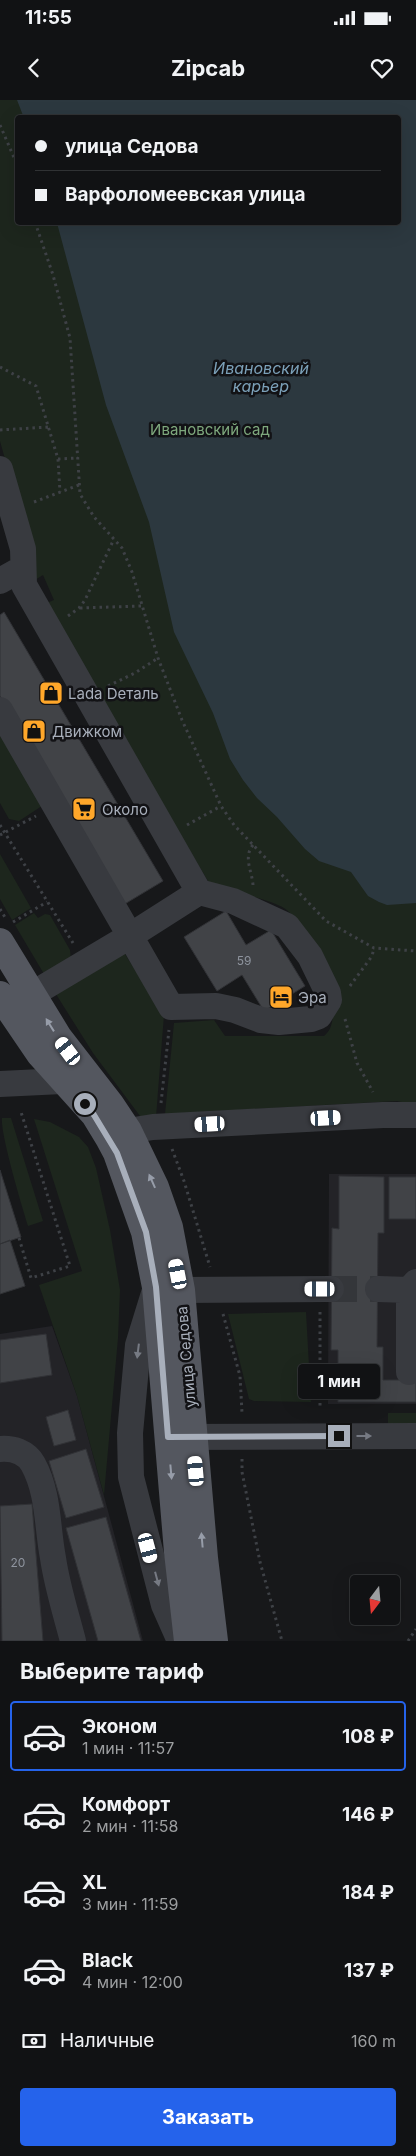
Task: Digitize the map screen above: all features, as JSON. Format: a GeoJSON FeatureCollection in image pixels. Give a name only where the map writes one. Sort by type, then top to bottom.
{"type":"FeatureCollection","features":[{"type":"Feature","properties":{"kind":"main road","name":"улица Седова"},"geometry":{"type":"LineString","coordinates":[[5,933],[31,995],[58,1037],[94,1115],[117,1153],[168,1289]]}},
{"type":"Feature","properties":{"kind":"main road","name":"улица Седова"},"geometry":{"type":"LineString","coordinates":[[0,995],[40,1054],[140,1129],[155,1187],[169,1226],[168,1289],[180,1437],[188,1641]]}},
{"type":"Feature","properties":{"kind":"main road","name":"улица Седова"},"geometry":{"type":"LineString","coordinates":[[180,1437],[214,1641]]}},
{"type":"Feature","properties":{"kind":"street"},"geometry":{"type":"LineString","coordinates":[[0,470],[23,549],[24,585],[199,892],[234,901],[287,926],[310,956],[328,997],[320,1016],[311,1019],[279,1022],[261,1020],[216,1006],[171,1007],[56,804],[0,710]]}},
{"type":"Feature","properties":{"kind":"street"},"geometry":{"type":"LineString","coordinates":[[0,581],[23,568]]}},
{"type":"Feature","properties":{"kind":"street"},"geometry":{"type":"LineString","coordinates":[[31,995],[199,892]]}},
{"type":"Feature","properties":{"kind":"street"},"geometry":{"type":"LineString","coordinates":[[0,1084],[77,1080]]}},
{"type":"Feature","properties":{"kind":"street"},"geometry":{"type":"LineString","coordinates":[[140,1129],[416,1115]]}},
{"type":"Feature","properties":{"kind":"street"},"geometry":{"type":"LineString","coordinates":[[378,1290],[412,1286],[409,1372]]}},
{"type":"Feature","properties":{"kind":"street"},"geometry":{"type":"LineString","coordinates":[[180,1641],[164,1605],[131,1477],[130,1433],[138,1345],[168,1289],[326,1289]]}},
{"type":"Feature","properties":{"kind":"street"},"geometry":{"type":"LineString","coordinates":[[180,1437],[416,1436]]}},
{"type":"Feature","properties":{"kind":"street"},"geometry":{"type":"LineString","coordinates":[[0,1449],[8,1448],[21,1452],[32,1463],[45,1498],[53,1560],[73,1641]]}},
{"type":"Feature","properties":{"kind":"path"},"geometry":{"type":"LineString","coordinates":[[0,125],[15,160]]}},
{"type":"Feature","properties":{"kind":"path"},"geometry":{"type":"LineString","coordinates":[[37,225],[70,338],[79,485],[84,503],[122,548],[158,658],[182,720],[222,806],[234,825],[326,921],[374,948],[416,951]]}},
{"type":"Feature","properties":{"kind":"path"},"geometry":{"type":"LineString","coordinates":[[0,367],[36,386],[58,459],[60,492]]}},
{"type":"Feature","properties":{"kind":"path"},"geometry":{"type":"LineString","coordinates":[[0,430],[49,427]]}},
{"type":"Feature","properties":{"kind":"path"},"geometry":{"type":"LineString","coordinates":[[58,459],[78,458]]}},
{"type":"Feature","properties":{"kind":"path"},"geometry":{"type":"LineString","coordinates":[[12,511],[79,485]]}},
{"type":"Feature","properties":{"kind":"path"},"geometry":{"type":"LineString","coordinates":[[49,629],[79,608],[91,589],[114,538]]}},
{"type":"Feature","properties":{"kind":"path"},"geometry":{"type":"LineString","coordinates":[[79,608],[142,606]]}},
{"type":"Feature","properties":{"kind":"path"},"geometry":{"type":"LineString","coordinates":[[88,696],[135,673],[158,658]]}},
{"type":"Feature","properties":{"kind":"path"},"geometry":{"type":"LineString","coordinates":[[0,834],[19,826],[56,804]]}},
{"type":"Feature","properties":{"kind":"path"},"geometry":{"type":"LineString","coordinates":[[166,835],[222,806]]}},
{"type":"Feature","properties":{"kind":"path"},"geometry":{"type":"LineString","coordinates":[[0,825],[85,963]]}},
{"type":"Feature","properties":{"kind":"path"},"geometry":{"type":"LineString","coordinates":[[247,908],[253,888],[248,856],[249,849],[253,845]]}},
{"type":"Feature","properties":{"kind":"path"},"geometry":{"type":"LineString","coordinates":[[5,933],[47,902]]}},
{"type":"Feature","properties":{"kind":"path"},"geometry":{"type":"LineString","coordinates":[[374,948],[372,956],[352,985],[328,997],[339,1008],[345,1018],[360,1068],[377,1098]]}},
{"type":"Feature","properties":{"kind":"path"},"geometry":{"type":"LineString","coordinates":[[140,1129],[160,1113],[171,1007]]}},
{"type":"Feature","properties":{"kind":"path"},"geometry":{"type":"LineString","coordinates":[[18,1238],[31,1278],[70,1266],[21,1112]]}},
{"type":"Feature","properties":{"kind":"path"},"geometry":{"type":"LineString","coordinates":[[320,1408],[326,1289]]}},
{"type":"Feature","properties":{"kind":"path"},"geometry":{"type":"LineString","coordinates":[[242,1451],[242,1472],[260,1562],[282,1641]]}},
{"type":"Feature","properties":{"kind":"path"},"geometry":{"type":"LineString","coordinates":[[408,1641],[416,1629]]}},
{"type":"Feature","properties":{"kind":"shaded area"},"geometry":{"type":"Polygon","coordinates":[[[329,1174],[416,1174],[416,1404],[328,1404],[329,1174]]]}},
{"type":"Feature","properties":{"kind":"shaded area"},"geometry":{"type":"Polygon","coordinates":[[[52,1326],[77,1396],[143,1641],[0,1641],[0,1334],[52,1326]]]}},
{"type":"Feature","properties":{"kind":"green space","name":"Ивановский карьер"},"geometry":{"type":"Polygon","coordinates":[[[0,100],[416,100],[416,1105],[397,1101],[165,1114],[174,1023],[214,1020],[225,1036],[324,1036],[331,1025],[333,1009],[330,990],[323,969],[304,931],[284,908],[259,898],[211,886],[42,605],[54,600],[43,575],[35,580],[33,560],[0,441],[0,100]]]}},
{"type":"Feature","properties":{"kind":"green space"},"geometry":{"type":"Polygon","coordinates":[[[0,720],[48,802],[19,821],[9,819],[0,803],[0,720]]]}},
{"type":"Feature","properties":{"kind":"green space"},"geometry":{"type":"Polygon","coordinates":[[[0,854],[31,908],[12,920],[0,899],[0,854]]]}},
{"type":"Feature","properties":{"kind":"green space"},"geometry":{"type":"Polygon","coordinates":[[[34,913],[38,918],[45,914],[50,915],[70,950],[71,960],[44,974],[15,925],[34,913]]]}},
{"type":"Feature","properties":{"kind":"green space"},"geometry":{"type":"Polygon","coordinates":[[[123,951],[164,1015],[156,1117],[140,1116],[93,1053],[54,991],[123,951]]]}},
{"type":"Feature","properties":{"kind":"green space"},"geometry":{"type":"Polygon","coordinates":[[[2,1118],[11,1118],[43,1221],[28,1226],[8,1154],[2,1118]]]}},
{"type":"Feature","properties":{"kind":"green space"},"geometry":{"type":"Polygon","coordinates":[[[34,1119],[50,1122],[79,1137],[88,1147],[96,1168],[110,1230],[120,1290],[118,1338],[104,1495],[77,1396],[39,1285],[82,1271],[34,1119]]]}},
{"type":"Feature","properties":{"kind":"green space"},"geometry":{"type":"Polygon","coordinates":[[[306,1312],[311,1402],[254,1401],[249,1399],[228,1314],[306,1312]]]}},
{"type":"Feature","properties":{"kind":"green space"},"geometry":{"type":"Polygon","coordinates":[[[388,1413],[416,1413],[416,1424],[388,1424],[388,1413]]]}},
{"type":"Feature","properties":{"kind":"water","name":"Ивановский карьер"},"geometry":{"type":"Polygon","coordinates":[[[17,100],[416,100],[416,903],[387,905],[379,902],[368,896],[351,872],[319,861],[305,849],[277,817],[257,798],[230,759],[213,713],[174,632],[149,522],[106,405],[58,225],[401,225],[401,115],[23,115],[17,100]]]}},
{"type":"Feature","properties":{"kind":"building"},"geometry":{"type":"Polygon","coordinates":[[[4,612],[163,881],[123,905],[0,696],[0,615],[4,612]]]}},
{"type":"Feature","properties":{"kind":"building"},"geometry":{"type":"Polygon","coordinates":[[[226,911],[246,945],[271,930],[305,986],[264,1011],[242,975],[217,991],[184,937],[226,911]]]}},
{"type":"Feature","properties":{"kind":"building"},"geometry":{"type":"Polygon","coordinates":[[[0,1170],[21,1237],[0,1244],[0,1170]]]}},
{"type":"Feature","properties":{"kind":"building"},"geometry":{"type":"Polygon","coordinates":[[[339,1176],[384,1177],[384,1233],[378,1233],[377,1347],[383,1347],[383,1380],[416,1380],[416,1402],[338,1402],[338,1350],[331,1350],[332,1228],[339,1229],[339,1176]]]}},
{"type":"Feature","properties":{"kind":"building"},"geometry":{"type":"Polygon","coordinates":[[[389,1177],[416,1177],[416,1219],[389,1219],[389,1177]]]}},
{"type":"Feature","properties":{"kind":"building"},"geometry":{"type":"Polygon","coordinates":[[[10,1240],[25,1286],[0,1294],[0,1244],[10,1240]]]}},
{"type":"Feature","properties":{"kind":"building"},"geometry":{"type":"Polygon","coordinates":[[[46,1334],[52,1375],[0,1383],[0,1340],[46,1334]]]}},
{"type":"Feature","properties":{"kind":"building"},"geometry":{"type":"Polygon","coordinates":[[[68,1410],[76,1440],[54,1446],[46,1417],[68,1410]]]}},
{"type":"Feature","properties":{"kind":"building"},"geometry":{"type":"Polygon","coordinates":[[[86,1449],[104,1507],[66,1518],[49,1461],[86,1449]]]}},
{"type":"Feature","properties":{"kind":"building"},"geometry":{"type":"Polygon","coordinates":[[[32,1504],[43,1641],[2,1641],[0,1506],[32,1504]]]}},
{"type":"Feature","properties":{"kind":"building"},"geometry":{"type":"Polygon","coordinates":[[[106,1517],[141,1641],[98,1641],[66,1528],[106,1517]]]}},
{"type":"Feature","properties":{"kind":"tunnel"},"geometry":{"type":"LineString","coordinates":[[331,1289],[378,1289]]}},
{"type":"Feature","properties":{"kind":"place","name":"Lada Dеталь"},"geometry":{"type":"Point","coordinates":[51,693]}},
{"type":"Feature","properties":{"kind":"place","name":"Движком"},"geometry":{"type":"Point","coordinates":[34,731]}},
{"type":"Feature","properties":{"kind":"place","name":"Около"},"geometry":{"type":"Point","coordinates":[84,809]}},
{"type":"Feature","properties":{"kind":"place","name":"Эра"},"geometry":{"type":"Point","coordinates":[281,997]}},
{"type":"Feature","properties":{"kind":"route"},"geometry":{"type":"LineString","coordinates":[[85,1104],[94,1115],[117,1153],[146,1232],[156,1287],[168,1437],[339,1436]]}},
{"type":"Feature","properties":{"kind":"park label","name":"Ивановский сад"},"geometry":{"type":"Point","coordinates":[210,429]}}]}
